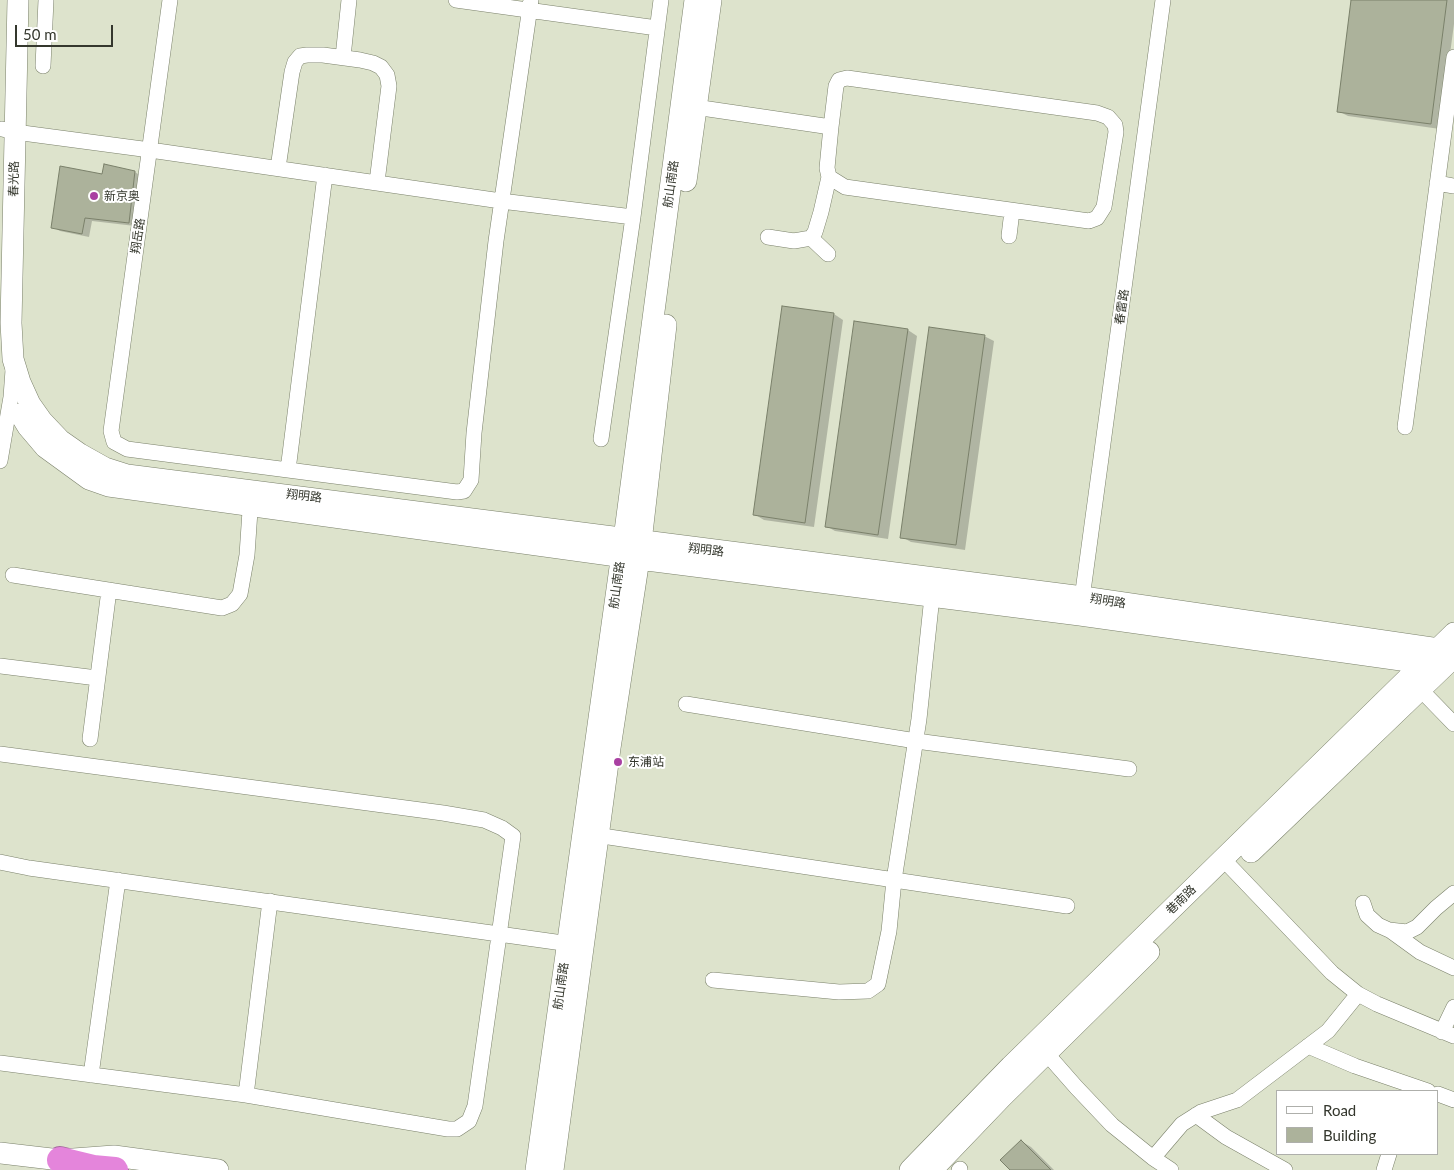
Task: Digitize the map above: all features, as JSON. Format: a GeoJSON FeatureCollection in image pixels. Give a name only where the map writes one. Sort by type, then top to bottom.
{"type":"FeatureCollection","features":[{"type":"Feature","properties":{"kind":"highway"},"geometry":{"type":"LineString","coordinates":[[60,1160],[93,1168],[115,1170]]}},
{"type":"Feature","properties":{"kind":"street","name":"春光路"},"geometry":{"type":"LineString","coordinates":[[5,0],[11,323],[7,362],[11,397]]}},
{"type":"Feature","properties":{"kind":"street","name":"春光路"},"geometry":{"type":"LineString","coordinates":[[0,190],[8,131],[18,0]]}},
{"type":"Feature","properties":{"kind":"street"},"geometry":{"type":"LineString","coordinates":[[43,66],[46,0]]}},
{"type":"Feature","properties":{"kind":"street","name":"翔岳路"},"geometry":{"type":"LineString","coordinates":[[170,0],[111,430],[114,442],[127,449],[288,470]]}},
{"type":"Feature","properties":{"kind":"street"},"geometry":{"type":"LineString","coordinates":[[343,57],[349,0]]}},
{"type":"Feature","properties":{"kind":"street"},"geometry":{"type":"LineString","coordinates":[[456,0],[530,5],[658,28]]}},
{"type":"Feature","properties":{"kind":"street"},"geometry":{"type":"LineString","coordinates":[[601,439],[633,218],[661,0]]}},
{"type":"Feature","properties":{"kind":"street","name":"舫山南路"},"geometry":{"type":"LineString","coordinates":[[536,1170],[559,1061],[632,549],[689,106],[695,0]]}},
{"type":"Feature","properties":{"kind":"street","name":"舫山南路"},"geometry":{"type":"LineString","coordinates":[[689,106],[711,0]]}},
{"type":"Feature","properties":{"kind":"street","name":"春雷路"},"geometry":{"type":"LineString","coordinates":[[1081,606],[1163,0]]}},
{"type":"Feature","properties":{"kind":"street"},"geometry":{"type":"LineString","coordinates":[[325,175],[288,470],[457,492],[464,491],[471,480],[474,433],[501,201],[530,5]]}},
{"type":"Feature","properties":{"kind":"street"},"geometry":{"type":"LineString","coordinates":[[278,168],[295,62],[300,56],[307,55],[343,57],[373,62],[381,67],[387,75],[388,86],[377,182]]}},
{"type":"Feature","properties":{"kind":"street"},"geometry":{"type":"LineString","coordinates":[[1404,427],[1454,57]]}},
{"type":"Feature","properties":{"kind":"street"},"geometry":{"type":"LineString","coordinates":[[768,237],[794,241],[811,238],[815,232],[829,177],[827,168],[830,126],[836,86],[839,80],[847,78],[1097,113],[1108,117],[1115,125],[1116,132],[1104,207],[1097,218],[1089,221],[845,187],[829,177]]}},
{"type":"Feature","properties":{"kind":"street"},"geometry":{"type":"LineString","coordinates":[[689,106],[830,126]]}},
{"type":"Feature","properties":{"kind":"street"},"geometry":{"type":"LineString","coordinates":[[8,131],[633,218]]}},
{"type":"Feature","properties":{"kind":"street"},"geometry":{"type":"LineString","coordinates":[[1437,183],[1454,186]]}},
{"type":"Feature","properties":{"kind":"street"},"geometry":{"type":"LineString","coordinates":[[1008,236],[1012,211]]}},
{"type":"Feature","properties":{"kind":"street"},"geometry":{"type":"LineString","coordinates":[[811,238],[828,254]]}},
{"type":"Feature","properties":{"kind":"street","name":"翔明路"},"geometry":{"type":"LineString","coordinates":[[7,362],[20,382],[30,404],[42,421],[60,440],[105,468],[127,475],[250,497],[1448,656]]}},
{"type":"Feature","properties":{"kind":"street"},"geometry":{"type":"LineString","coordinates":[[0,461],[11,397]]}},
{"type":"Feature","properties":{"kind":"street","name":"翔明路"},"geometry":{"type":"LineString","coordinates":[[11,397],[28,427],[45,447],[89,479],[109,486],[250,497]]}},
{"type":"Feature","properties":{"kind":"street"},"geometry":{"type":"LineString","coordinates":[[13,575],[222,608],[232,604],[240,594],[246,555],[250,497]]}},
{"type":"Feature","properties":{"kind":"street"},"geometry":{"type":"LineString","coordinates":[[713,980],[839,992],[868,991],[878,984],[888,931],[916,741],[933,587]]}},
{"type":"Feature","properties":{"kind":"street"},"geometry":{"type":"LineString","coordinates":[[90,739],[109,590]]}},
{"type":"Feature","properties":{"kind":"street","name":"翔明路"},"geometry":{"type":"LineString","coordinates":[[1081,606],[1423,664]]}},
{"type":"Feature","properties":{"kind":"street","name":"巷南路"},"geometry":{"type":"LineString","coordinates":[[910,1170],[1041,1047],[1414,685],[1448,656],[1454,633]]}},
{"type":"Feature","properties":{"kind":"street","name":"巷南路"},"geometry":{"type":"LineString","coordinates":[[1414,685],[1423,664],[1448,656]]}},
{"type":"Feature","properties":{"kind":"street"},"geometry":{"type":"LineString","coordinates":[[0,666],[98,678]]}},
{"type":"Feature","properties":{"kind":"street"},"geometry":{"type":"LineString","coordinates":[[1414,685],[1447,710],[1454,724]]}},
{"type":"Feature","properties":{"kind":"street"},"geometry":{"type":"LineString","coordinates":[[686,704],[916,741],[1129,768]]}},
{"type":"Feature","properties":{"kind":"street"},"geometry":{"type":"LineString","coordinates":[[0,754],[484,820],[502,828],[513,836],[475,1106],[469,1121],[458,1129],[448,1129],[246,1095],[0,1063]]}},
{"type":"Feature","properties":{"kind":"street"},"geometry":{"type":"LineString","coordinates":[[590,834],[1067,906]]}},
{"type":"Feature","properties":{"kind":"street"},"geometry":{"type":"LineString","coordinates":[[0,862],[575,945]]}},
{"type":"Feature","properties":{"kind":"street"},"geometry":{"type":"LineString","coordinates":[[1228,865],[1332,974],[1358,994],[1448,1034],[1454,1007]]}},
{"type":"Feature","properties":{"kind":"street"},"geometry":{"type":"LineString","coordinates":[[91,1075],[118,880]]}},
{"type":"Feature","properties":{"kind":"street"},"geometry":{"type":"LineString","coordinates":[[1389,930],[1407,932],[1417,928],[1454,893]]}},
{"type":"Feature","properties":{"kind":"street"},"geometry":{"type":"LineString","coordinates":[[246,1095],[270,901]]}},
{"type":"Feature","properties":{"kind":"street"},"geometry":{"type":"LineString","coordinates":[[1363,903],[1368,915],[1378,925],[1397,934],[1420,952],[1454,968]]}},
{"type":"Feature","properties":{"kind":"street"},"geometry":{"type":"LineString","coordinates":[[1154,1158],[1182,1124],[1201,1112],[1237,1100],[1328,1031],[1358,994]]}},
{"type":"Feature","properties":{"kind":"street"},"geometry":{"type":"LineString","coordinates":[[1308,1046],[1411,1088]]}},
{"type":"Feature","properties":{"kind":"street"},"geometry":{"type":"LineString","coordinates":[[1041,1047],[1112,1125],[1171,1170]]}},
{"type":"Feature","properties":{"kind":"street","name":"巷南路"},"geometry":{"type":"LineString","coordinates":[[932,1170],[1041,1047]]}},
{"type":"Feature","properties":{"kind":"street"},"geometry":{"type":"LineString","coordinates":[[529,1170],[540,1098],[559,1061]]}},
{"type":"Feature","properties":{"kind":"street"},"geometry":{"type":"LineString","coordinates":[[559,1061],[569,1101],[562,1170]]}},
{"type":"Feature","properties":{"kind":"street","name":"舫山南路"},"geometry":{"type":"LineString","coordinates":[[553,1170],[559,1061]]}},
{"type":"Feature","properties":{"kind":"street"},"geometry":{"type":"LineString","coordinates":[[1439,1094],[1454,1100]]}},
{"type":"Feature","properties":{"kind":"street"},"geometry":{"type":"LineString","coordinates":[[1196,1115],[1226,1137],[1285,1170]]}},
{"type":"Feature","properties":{"kind":"street"},"geometry":{"type":"LineString","coordinates":[[0,1153],[60,1160],[114,1156],[218,1170]]}},
{"type":"Feature","properties":{"kind":"street"},"geometry":{"type":"LineString","coordinates":[[1384,1170],[1389,1155]]}},
{"type":"Feature","properties":{"kind":"building"},"geometry":{"type":"Polygon","coordinates":[[[1351,0],[1447,0],[1431,124],[1337,112],[1351,0]]]}},
{"type":"Feature","properties":{"kind":"building","name":"新京奥"},"geometry":{"type":"Polygon","coordinates":[[[104,164],[135,171],[129,223],[85,218],[82,234],[51,228],[60,166],[102,174],[104,164]]]}},
{"type":"Feature","properties":{"kind":"building"},"geometry":{"type":"Polygon","coordinates":[[[782,306],[834,313],[805,523],[753,515],[782,306]]]}},
{"type":"Feature","properties":{"kind":"building"},"geometry":{"type":"Polygon","coordinates":[[[854,321],[908,329],[878,535],[825,527],[854,321]]]}},
{"type":"Feature","properties":{"kind":"building"},"geometry":{"type":"Polygon","coordinates":[[[929,327],[985,335],[956,545],[900,538],[929,327]]]}},
{"type":"Feature","properties":{"kind":"building"},"geometry":{"type":"Polygon","coordinates":[[[1021,1140],[1051,1170],[1010,1170],[1000,1160],[1021,1140]]]}},
{"type":"Feature","properties":{"kind":"place","name":"新京奥"},"geometry":{"type":"Point","coordinates":[94,196]}},
{"type":"Feature","properties":{"kind":"place","name":"东浦站"},"geometry":{"type":"Point","coordinates":[618,762]}}]}
